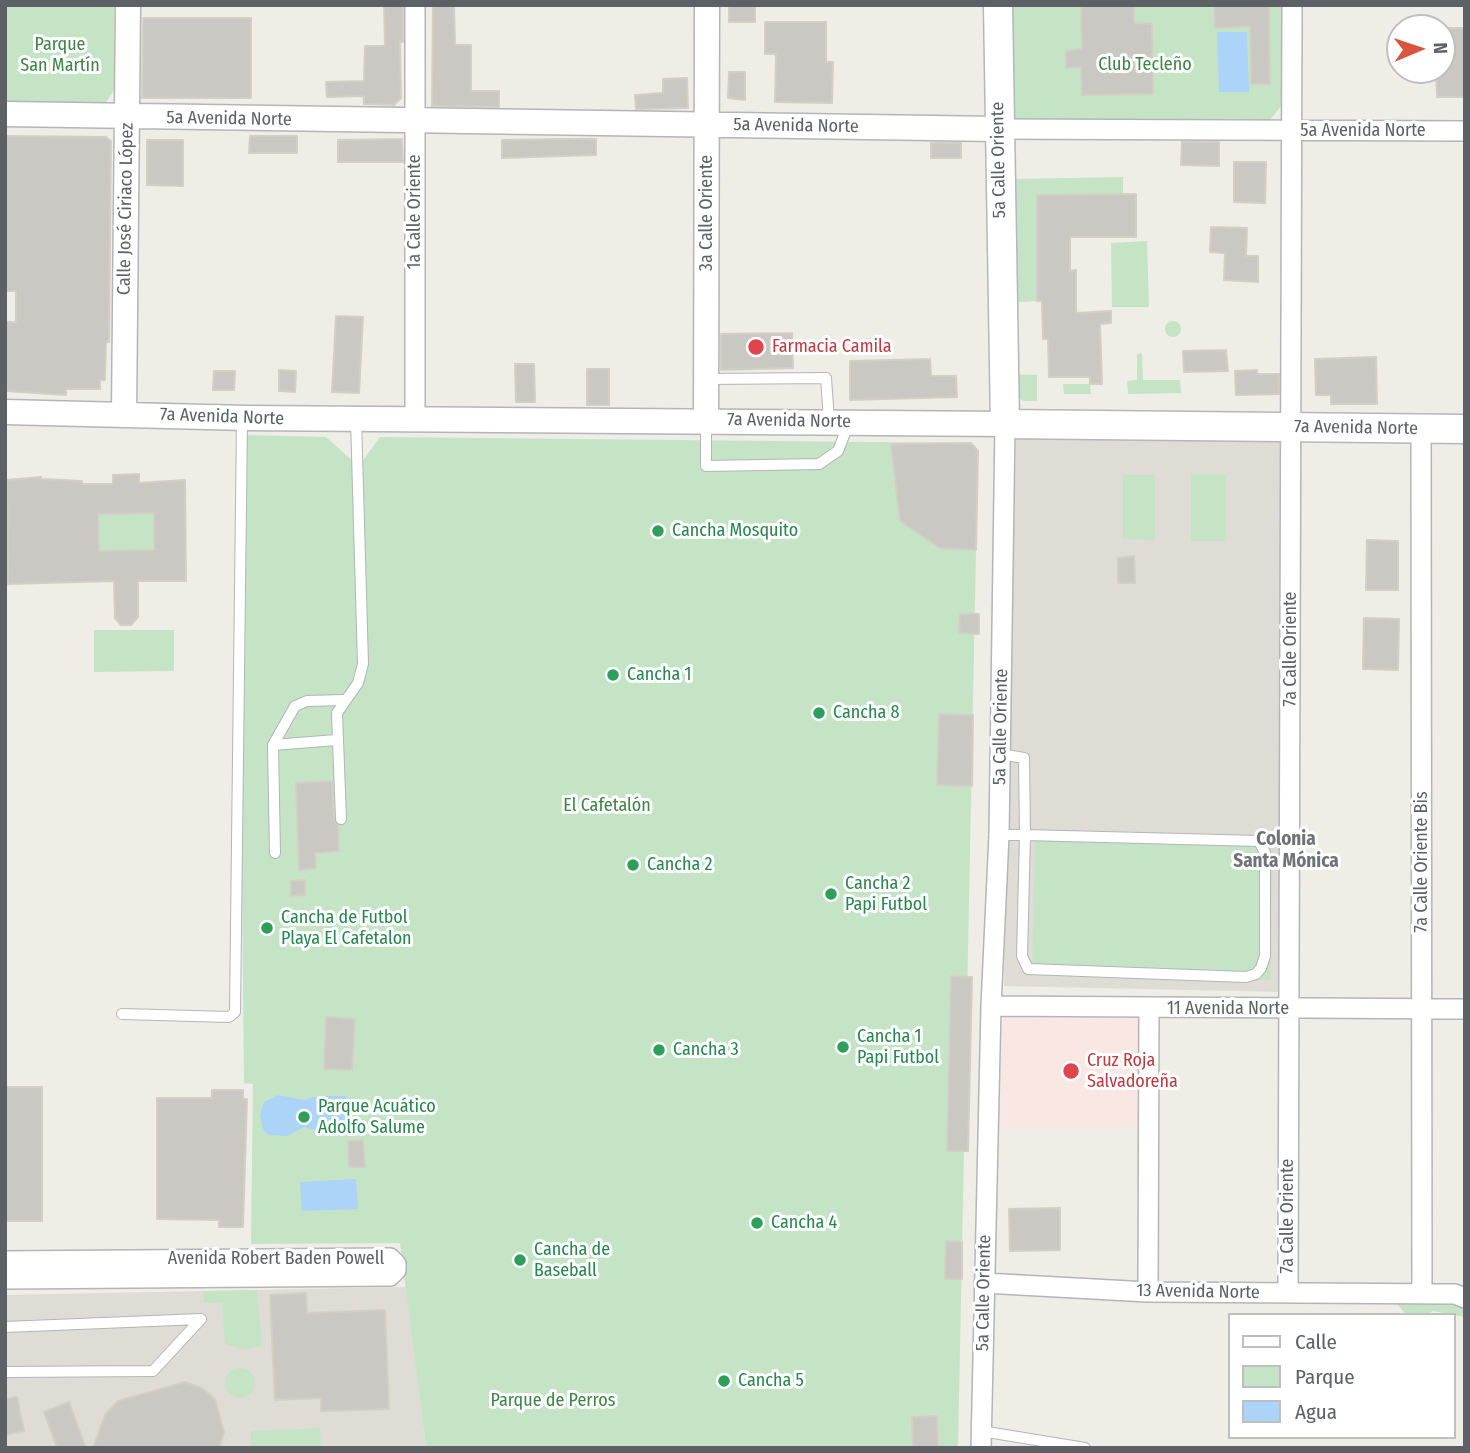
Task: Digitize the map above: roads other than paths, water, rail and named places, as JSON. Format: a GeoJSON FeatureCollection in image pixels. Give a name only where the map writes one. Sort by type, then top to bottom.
{"type":"FeatureCollection","features":[{"type":"Feature","properties":{"kind":"main road","name":"5a Calle Oriente"},"geometry":{"type":"LineString","coordinates":[[998,5],[1005,424]]}},
{"type":"Feature","properties":{"kind":"main road","name":"7a Avenida Norte"},"geometry":{"type":"LineString","coordinates":[[1005,424],[1461,431]]}},
{"type":"Feature","properties":{"kind":"street","name":"Calle José Ciriaco López"},"geometry":{"type":"LineString","coordinates":[[124,414],[128,5]]}},
{"type":"Feature","properties":{"kind":"street","name":"1a Calle Oriente"},"geometry":{"type":"LineString","coordinates":[[415,5],[415,419]]}},
{"type":"Feature","properties":{"kind":"street","name":"3a Calle Oriente"},"geometry":{"type":"LineString","coordinates":[[706,421],[707,5]]}},
{"type":"Feature","properties":{"kind":"street","name":"7a Calle Oriente"},"geometry":{"type":"LineString","coordinates":[[1288,1293],[1293,427],[1289,130],[1292,5]]}},
{"type":"Feature","properties":{"kind":"street","name":"5a Avenida Norte"},"geometry":{"type":"LineString","coordinates":[[5,114],[127,118],[998,129],[1465,131]]}},
{"type":"Feature","properties":{"kind":"street","name":"7a Avenida Norte"},"geometry":{"type":"LineString","coordinates":[[5,412],[242,418],[1005,424]]}},
{"type":"Feature","properties":{"kind":"street","name":"5a Calle Oriente"},"geometry":{"type":"LineString","coordinates":[[981,1440],[991,1006],[999,835],[1005,424]]}},
{"type":"Feature","properties":{"kind":"street","name":"7a Calle Oriente Bis"},"geometry":{"type":"LineString","coordinates":[[1421,430],[1422,1294]]}},
{"type":"Feature","properties":{"kind":"street","name":"11 Avenida Norte"},"geometry":{"type":"LineString","coordinates":[[991,1006],[1465,1009]]}},
{"type":"Feature","properties":{"kind":"street"},"geometry":{"type":"LineString","coordinates":[[1148,1292],[1149,1009]]}},
{"type":"Feature","properties":{"kind":"street","name":"Avenida Robert Baden Powell"},"geometry":{"type":"LineString","coordinates":[[6,1270],[158,1269],[390,1276],[394,1274],[396,1264],[390,1258],[158,1269]]}},
{"type":"Feature","properties":{"kind":"street","name":"13 Avenida Norte"},"geometry":{"type":"LineString","coordinates":[[984,1283],[1148,1292],[1462,1295]]}},
{"type":"Feature","properties":{"kind":"lane"},"geometry":{"type":"LineString","coordinates":[[706,379],[826,378],[839,421],[838,451],[819,464],[706,466],[706,421]]}},
{"type":"Feature","properties":{"kind":"lane"},"geometry":{"type":"LineString","coordinates":[[122,1014],[229,1017],[235,1012],[242,418]]}},
{"type":"Feature","properties":{"kind":"lane"},"geometry":{"type":"LineString","coordinates":[[341,818],[337,713],[343,700],[358,683],[363,664],[356,419]]}},
{"type":"Feature","properties":{"kind":"lane"},"geometry":{"type":"LineString","coordinates":[[275,853],[273,745],[295,706],[307,701],[343,700]]}},
{"type":"Feature","properties":{"kind":"lane"},"geometry":{"type":"LineString","coordinates":[[273,745],[336,740]]}},
{"type":"Feature","properties":{"kind":"lane"},"geometry":{"type":"LineString","coordinates":[[999,835],[1025,835],[1259,841],[1265,853],[1265,956],[1261,968],[1256,974],[1246,977],[1028,969],[1022,956],[1025,835],[1024,758],[1000,754]]}},
{"type":"Feature","properties":{"kind":"lane"},"geometry":{"type":"LineString","coordinates":[[5,1327],[201,1319],[153,1371],[5,1371]]}},
{"type":"Feature","properties":{"kind":"lane"},"geometry":{"type":"LineString","coordinates":[[981,1440],[1085,1448]]}},
{"type":"Feature","properties":{"kind":"water"},"geometry":{"type":"Polygon","coordinates":[[[1217,32],[1247,32],[1249,92],[1219,92],[1217,32]]]}},
{"type":"Feature","properties":{"kind":"water","name":"Parque Acuático Adolfo Salume"},"geometry":{"type":"Polygon","coordinates":[[[278,1095],[304,1100],[317,1096],[346,1096],[347,1130],[320,1131],[304,1127],[287,1136],[268,1135],[263,1129],[260,1115],[264,1102],[278,1095]]]}},
{"type":"Feature","properties":{"kind":"water","name":"Parque Acuático Adolfo Salume"},"geometry":{"type":"Polygon","coordinates":[[[356,1179],[358,1209],[302,1211],[300,1182],[356,1179]]]}},
{"type":"Feature","properties":{"kind":"place","name":"Farmacia Camila"},"geometry":{"type":"Point","coordinates":[756,347]}},
{"type":"Feature","properties":{"kind":"place","name":"Cancha Mosquito"},"geometry":{"type":"Point","coordinates":[658,531]}},
{"type":"Feature","properties":{"kind":"place","name":"Cancha 1"},"geometry":{"type":"Point","coordinates":[613,675]}},
{"type":"Feature","properties":{"kind":"place","name":"Cancha 8"},"geometry":{"type":"Point","coordinates":[819,713]}},
{"type":"Feature","properties":{"kind":"place","name":"Cancha 2"},"geometry":{"type":"Point","coordinates":[633,865]}},
{"type":"Feature","properties":{"kind":"place","name":"Cancha 2 Papi Futbol"},"geometry":{"type":"Point","coordinates":[831,894]}},
{"type":"Feature","properties":{"kind":"place","name":"Cancha de Futbol Playa El Cafetalon"},"geometry":{"type":"Point","coordinates":[267,928]}},
{"type":"Feature","properties":{"kind":"place","name":"Cancha 1 Papi Futbol"},"geometry":{"type":"Point","coordinates":[843,1047]}},
{"type":"Feature","properties":{"kind":"place","name":"Cancha 3"},"geometry":{"type":"Point","coordinates":[659,1050]}},
{"type":"Feature","properties":{"kind":"place","name":"Cruz Roja Salvadoreña"},"geometry":{"type":"Point","coordinates":[1071,1071]}},
{"type":"Feature","properties":{"kind":"place","name":"Parque Acuático Adolfo Salume"},"geometry":{"type":"Point","coordinates":[304,1117]}},
{"type":"Feature","properties":{"kind":"place","name":"Cancha 4"},"geometry":{"type":"Point","coordinates":[757,1223]}},
{"type":"Feature","properties":{"kind":"place","name":"Cancha de Baseball"},"geometry":{"type":"Point","coordinates":[520,1260]}},
{"type":"Feature","properties":{"kind":"place","name":"Cancha 5"},"geometry":{"type":"Point","coordinates":[724,1381]}},
{"type":"Feature","properties":{"kind":"district","name":"Colonia Santa Mónica"},"geometry":{"type":"Point","coordinates":[1286,851]}},
{"type":"Feature","properties":{"kind":"park label","name":"Parque San Martín"},"geometry":{"type":"Point","coordinates":[60,55]}},
{"type":"Feature","properties":{"kind":"park label","name":"Club Tecleño"},"geometry":{"type":"Point","coordinates":[1145,65]}},
{"type":"Feature","properties":{"kind":"park label","name":"El Cafetalón"},"geometry":{"type":"Point","coordinates":[607,806]}},
{"type":"Feature","properties":{"kind":"park label","name":"Parque de Perros"},"geometry":{"type":"Point","coordinates":[553,1401]}}]}
